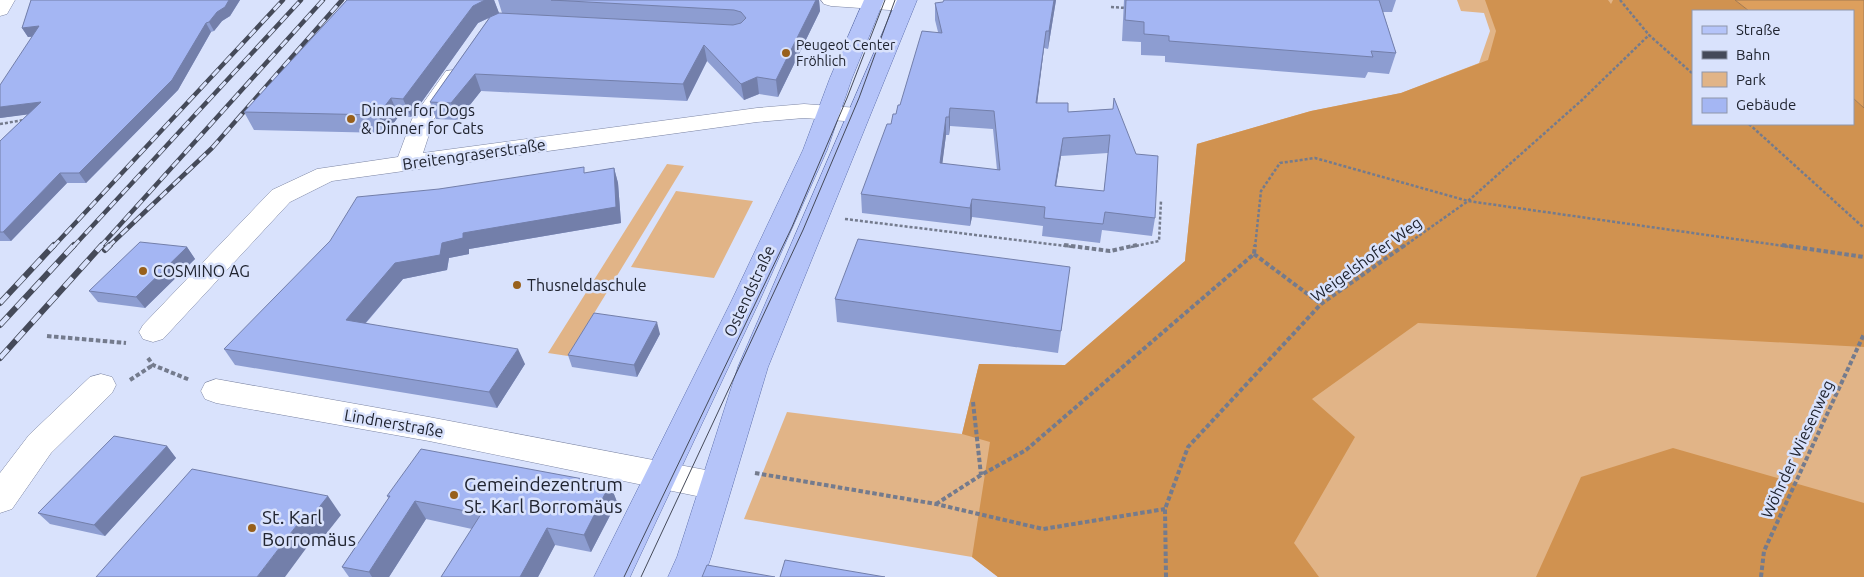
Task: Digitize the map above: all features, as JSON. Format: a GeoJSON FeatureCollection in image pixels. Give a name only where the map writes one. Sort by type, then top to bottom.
{"type":"FeatureCollection","features":[{"type":"Feature","properties":{"kind":"main road","name":"Ostendstraße"},"geometry":{"type":"LineString","coordinates":[[612,577],[811,158],[874,1]]}},
{"type":"Feature","properties":{"kind":"main road","name":"Ostendstraße"},"geometry":{"type":"LineString","coordinates":[[686,577],[694,557],[731,432],[753,367],[906,2]]}},
{"type":"Feature","properties":{"kind":"street"},"geometry":{"type":"LineString","coordinates":[[0,10],[5,0]]}},
{"type":"Feature","properties":{"kind":"street"},"geometry":{"type":"LineString","coordinates":[[832,0],[906,2]]}},
{"type":"Feature","properties":{"kind":"street"},"geometry":{"type":"LineString","coordinates":[[408,163],[423,119],[466,58]]}},
{"type":"Feature","properties":{"kind":"street","name":"Breitengraserstraße"},"geometry":{"type":"LineString","coordinates":[[149,342],[281,196],[326,174],[704,121],[785,112],[828,112],[858,115]]}},
{"type":"Feature","properties":{"kind":"street"},"geometry":{"type":"LineString","coordinates":[[0,500],[40,444],[101,385]]}},
{"type":"Feature","properties":{"kind":"street","name":"Lindnerstraße"},"geometry":{"type":"LineString","coordinates":[[216,391],[429,429],[716,486]]}},
{"type":"Feature","properties":{"kind":"path"},"geometry":{"type":"LineString","coordinates":[[1620,0],[1649,35],[1692,73]]}},
{"type":"Feature","properties":{"kind":"path"},"geometry":{"type":"LineString","coordinates":[[1111,7],[1130,8]]}},
{"type":"Feature","properties":{"kind":"path","name":"Weigelshofer Weg"},"geometry":{"type":"LineString","coordinates":[[1166,577],[1165,509],[1188,447],[1321,304],[1468,201],[1582,100],[1649,35]]}},
{"type":"Feature","properties":{"kind":"path"},"geometry":{"type":"LineString","coordinates":[[0,124],[26,120]]}},
{"type":"Feature","properties":{"kind":"path"},"geometry":{"type":"LineString","coordinates":[[1749,125],[1864,228]]}},
{"type":"Feature","properties":{"kind":"path"},"geometry":{"type":"LineString","coordinates":[[936,504],[981,475],[1026,450],[1254,254],[1261,191],[1280,163],[1315,158],[1468,201],[1864,257]]}},
{"type":"Feature","properties":{"kind":"path"},"geometry":{"type":"LineString","coordinates":[[817,216],[1110,251],[1159,241],[1161,201]]}},
{"type":"Feature","properties":{"kind":"path"},"geometry":{"type":"LineString","coordinates":[[1254,254],[1321,304]]}},
{"type":"Feature","properties":{"kind":"path","name":"Wöhrder Wiesenweg"},"geometry":{"type":"LineString","coordinates":[[1761,577],[1764,550],[1864,334]]}},
{"type":"Feature","properties":{"kind":"path"},"geometry":{"type":"LineString","coordinates":[[47,336],[131,344]]}},
{"type":"Feature","properties":{"kind":"path"},"geometry":{"type":"LineString","coordinates":[[149,342],[153,365],[216,391]]}},
{"type":"Feature","properties":{"kind":"path"},"geometry":{"type":"LineString","coordinates":[[973,402],[981,475]]}},
{"type":"Feature","properties":{"kind":"path"},"geometry":{"type":"LineString","coordinates":[[754,474],[936,504],[1042,529],[1165,509]]}},
{"type":"Feature","properties":{"kind":"green space"},"geometry":{"type":"Polygon","coordinates":[[[1457,0],[1735,0],[1748,10],[1692,10],[1692,125],[1854,125],[1854,99],[1864,108],[1864,577],[998,577],[972,557],[744,519],[787,412],[962,434],[979,364],[1065,365],[1185,261],[1197,144],[1311,111],[1401,93],[1479,63],[1490,31],[1484,13],[1461,11],[1457,0]]]}},
{"type":"Feature","properties":{"kind":"green space"},"geometry":{"type":"Polygon","coordinates":[[[667,164],[684,166],[568,356],[548,353],[667,164]]]}},
{"type":"Feature","properties":{"kind":"green space"},"geometry":{"type":"Polygon","coordinates":[[[676,191],[753,201],[714,278],[631,267],[676,191]]]}},
{"type":"Feature","properties":{"kind":"shaded area"},"geometry":{"type":"Polygon","coordinates":[[[1485,0],[1608,0],[1611,4],[1613,0],[1735,0],[1748,10],[1692,10],[1692,125],[1854,125],[1854,99],[1864,108],[1864,347],[1418,323],[1312,399],[1355,437],[1294,543],[1319,577],[998,577],[972,557],[990,442],[962,434],[979,364],[1065,365],[1185,261],[1197,144],[1311,111],[1401,93],[1488,60],[1496,31],[1485,0]]]}},
{"type":"Feature","properties":{"kind":"shaded area"},"geometry":{"type":"Polygon","coordinates":[[[1735,0],[1864,0],[1864,108],[1854,99],[1854,10],[1748,10],[1735,0]]]}},
{"type":"Feature","properties":{"kind":"shaded area"},"geometry":{"type":"Polygon","coordinates":[[[1673,448],[1864,503],[1864,577],[1536,577],[1581,477],[1673,448]]]}},
{"type":"Feature","properties":{"kind":"building"},"geometry":{"type":"Polygon","coordinates":[[[31,0],[229,0],[225,7],[206,23],[172,80],[79,173],[60,173],[3,232],[0,232],[0,141],[41,102],[0,107],[0,85],[39,26],[22,28],[31,0]]]}},
{"type":"Feature","properties":{"kind":"building"},"geometry":{"type":"Polygon","coordinates":[[[347,0],[485,0],[473,6],[403,99],[391,98],[378,115],[244,112],[347,0]]]}},
{"type":"Feature","properties":{"kind":"building"},"geometry":{"type":"Polygon","coordinates":[[[551,0],[816,0],[776,80],[757,77],[741,84],[704,45],[683,84],[475,74],[451,103],[430,102],[490,17],[499,13],[733,25],[741,23],[746,18],[741,12],[734,10],[551,0]]]}},
{"type":"Feature","properties":{"kind":"building"},"geometry":{"type":"Polygon","coordinates":[[[944,0],[1054,0],[1049,31],[1046,31],[1036,103],[1068,103],[1068,112],[1113,109],[1114,98],[1136,154],[1158,156],[1155,218],[1105,212],[1103,224],[1044,218],[1045,207],[972,199],[970,208],[861,194],[887,124],[891,124],[893,114],[896,114],[898,105],[900,105],[922,31],[942,33],[935,3],[943,2],[944,0]],[[950,108],[949,117],[946,117],[940,163],[1000,170],[994,111],[950,108]],[[1110,135],[1063,138],[1055,186],[1104,191],[1110,135]]]}},
{"type":"Feature","properties":{"kind":"building"},"geometry":{"type":"Polygon","coordinates":[[[1126,0],[1379,0],[1396,53],[1371,51],[1373,57],[1169,41],[1169,36],[1144,34],[1144,22],[1125,20],[1126,0]]]}},
{"type":"Feature","properties":{"kind":"building"},"geometry":{"type":"Polygon","coordinates":[[[584,167],[584,173],[614,168],[616,207],[463,233],[463,238],[442,243],[440,255],[395,263],[346,320],[518,349],[489,392],[224,349],[330,241],[357,197],[439,189],[584,167]]]}},
{"type":"Feature","properties":{"kind":"building"},"geometry":{"type":"Polygon","coordinates":[[[858,239],[1070,267],[1061,331],[835,299],[858,239]]]}},
{"type":"Feature","properties":{"kind":"building"},"geometry":{"type":"Polygon","coordinates":[[[140,242],[187,247],[136,297],[89,291],[140,242]]]}},
{"type":"Feature","properties":{"kind":"building"},"geometry":{"type":"Polygon","coordinates":[[[594,313],[657,322],[634,365],[568,355],[594,313]]]}},
{"type":"Feature","properties":{"kind":"building"},"geometry":{"type":"Polygon","coordinates":[[[114,436],[167,446],[94,525],[38,513],[114,436]]]}},
{"type":"Feature","properties":{"kind":"building"},"geometry":{"type":"Polygon","coordinates":[[[421,449],[610,484],[584,535],[547,528],[520,577],[441,577],[481,514],[415,501],[369,572],[342,567],[390,496],[387,496],[421,449]]]}},
{"type":"Feature","properties":{"kind":"building","name":"St. Karl Borromäus"},"geometry":{"type":"Polygon","coordinates":[[[192,469],[328,496],[313,515],[300,521],[257,577],[96,577],[192,469]]]}},
{"type":"Feature","properties":{"kind":"building"},"geometry":{"type":"Polygon","coordinates":[[[785,560],[885,577],[780,577],[785,560]]]}},
{"type":"Feature","properties":{"kind":"building"},"geometry":{"type":"Polygon","coordinates":[[[707,565],[775,577],[702,577],[707,565]]]}},
{"type":"Feature","properties":{"kind":"tram line"},"geometry":{"type":"LineString","coordinates":[[624,577],[792,227],[847,98],[885,0]]}},
{"type":"Feature","properties":{"kind":"tram line"},"geometry":{"type":"LineString","coordinates":[[641,577],[803,230],[859,98],[895,0]]}},
{"type":"Feature","properties":{"kind":"railway"},"geometry":{"type":"LineString","coordinates":[[53,247],[283,0]]}},
{"type":"Feature","properties":{"kind":"railway"},"geometry":{"type":"LineString","coordinates":[[73,247],[301,0]]}},
{"type":"Feature","properties":{"kind":"railway"},"geometry":{"type":"LineString","coordinates":[[100,247],[323,0]]}},
{"type":"Feature","properties":{"kind":"railway"},"geometry":{"type":"LineString","coordinates":[[108,247],[212,148],[342,0]]}},
{"type":"Feature","properties":{"kind":"railway"},"geometry":{"type":"LineString","coordinates":[[0,303],[54,245]]}},
{"type":"Feature","properties":{"kind":"railway"},"geometry":{"type":"LineString","coordinates":[[0,325],[74,245]]}},
{"type":"Feature","properties":{"kind":"railway"},"geometry":{"type":"LineString","coordinates":[[0,358],[102,245]]}},
{"type":"Feature","properties":{"kind":"railway"},"geometry":{"type":"LineString","coordinates":[[105,250],[108,247]]}},
{"type":"Feature","properties":{"kind":"place","name":"Peugeot Center Fröhlich"},"geometry":{"type":"Point","coordinates":[786,53]}},
{"type":"Feature","properties":{"kind":"place","name":"Dinner for Dogs & Dinner for Cats"},"geometry":{"type":"Point","coordinates":[351,119]}},
{"type":"Feature","properties":{"kind":"place","name":"COSMINO AG"},"geometry":{"type":"Point","coordinates":[143,271]}},
{"type":"Feature","properties":{"kind":"place","name":"Thusneldaschule"},"geometry":{"type":"Point","coordinates":[517,285]}},
{"type":"Feature","properties":{"kind":"place","name":"Gemeindezentrum St. Karl Borromäus"},"geometry":{"type":"Point","coordinates":[454,495]}},
{"type":"Feature","properties":{"kind":"place","name":"St. Karl Borromäus"},"geometry":{"type":"Point","coordinates":[252,528]}}]}
